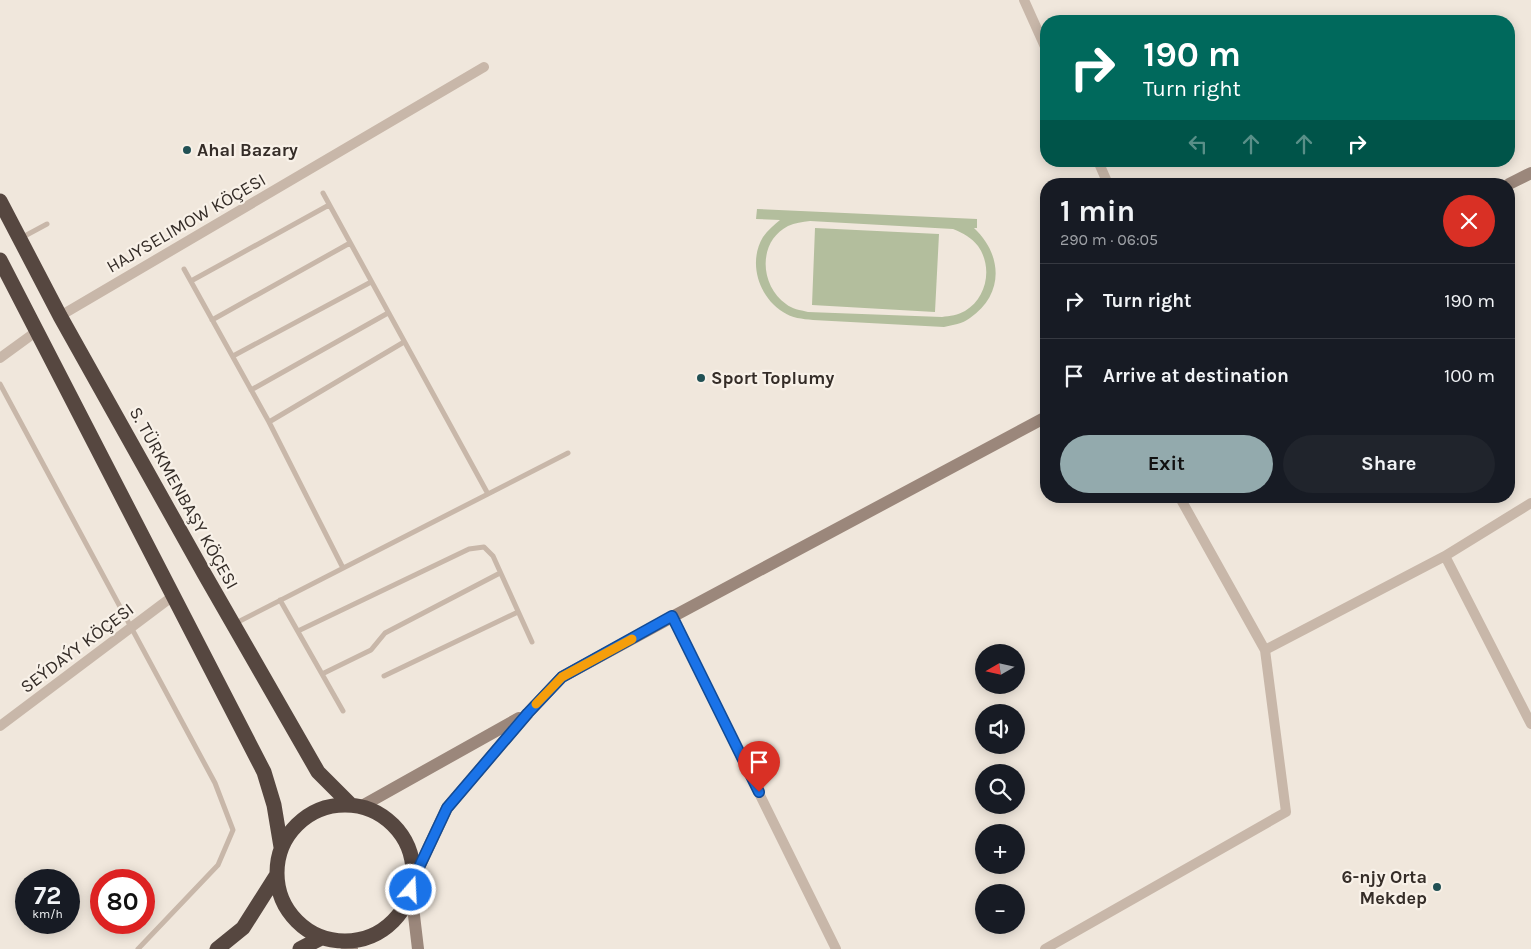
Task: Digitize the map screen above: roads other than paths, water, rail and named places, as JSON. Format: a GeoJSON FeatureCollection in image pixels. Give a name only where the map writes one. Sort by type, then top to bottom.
{"type":"FeatureCollection","features":[{"type":"Feature","properties":{"kind":"highway","name":"S. TÜRKMENBAŞY KÖÇESI"},"geometry":{"type":"LineString","coordinates":[[0,201],[60,316],[318,772],[356,805]]}},
{"type":"Feature","properties":{"kind":"highway"},"geometry":{"type":"LineString","coordinates":[[0,260],[264,772],[274,805],[281,847]]}},
{"type":"Feature","properties":{"kind":"highway"},"geometry":{"type":"LineString","coordinates":[[356,805],[390,821],[408,847],[412,884],[409,898],[398,917],[382,931],[347,946],[321,938],[304,928],[289,914],[280,896],[276,876],[277,861],[281,847],[292,828],[308,814],[328,806],[356,805]]}},
{"type":"Feature","properties":{"kind":"highway"},"geometry":{"type":"LineString","coordinates":[[217,949],[243,928],[276,876]]}},
{"type":"Feature","properties":{"kind":"highway"},"geometry":{"type":"LineString","coordinates":[[300,949],[321,938]]}},
{"type":"Feature","properties":{"kind":"street"},"geometry":{"type":"LineString","coordinates":[[1024,0],[1040,36]]}},
{"type":"Feature","properties":{"kind":"street","name":"HAJYSELIMOW KÖÇESI"},"geometry":{"type":"LineString","coordinates":[[60,316],[484,68]]}},
{"type":"Feature","properties":{"kind":"street"},"geometry":{"type":"LineString","coordinates":[[1515,181],[1531,173]]}},
{"type":"Feature","properties":{"kind":"street"},"geometry":{"type":"LineString","coordinates":[[0,358],[37,331]]}},
{"type":"Feature","properties":{"kind":"street"},"geometry":{"type":"LineString","coordinates":[[418,949],[412,884],[447,808],[528,713],[562,677],[672,616],[1040,420]]}},
{"type":"Feature","properties":{"kind":"street"},"geometry":{"type":"LineString","coordinates":[[1046,949],[1286,812],[1265,650],[1183,503]]}},
{"type":"Feature","properties":{"kind":"street"},"geometry":{"type":"LineString","coordinates":[[1265,650],[1445,556],[1531,504]]}},
{"type":"Feature","properties":{"kind":"street"},"geometry":{"type":"LineString","coordinates":[[1445,556],[1531,724]]}},
{"type":"Feature","properties":{"kind":"street","name":"SEÝDAÝY KÖÇESI"},"geometry":{"type":"LineString","coordinates":[[0,726],[173,596]]}},
{"type":"Feature","properties":{"kind":"street"},"geometry":{"type":"LineString","coordinates":[[672,616],[836,949]]}},
{"type":"Feature","properties":{"kind":"street"},"geometry":{"type":"LineString","coordinates":[[356,805],[528,713]]}},
{"type":"Feature","properties":{"kind":"lane"},"geometry":{"type":"LineString","coordinates":[[323,193],[488,494]]}},
{"type":"Feature","properties":{"kind":"lane"},"geometry":{"type":"LineString","coordinates":[[191,281],[329,205]]}},
{"type":"Feature","properties":{"kind":"lane"},"geometry":{"type":"LineString","coordinates":[[20,238],[47,224]]}},
{"type":"Feature","properties":{"kind":"lane"},"geometry":{"type":"LineString","coordinates":[[212,320],[350,243]]}},
{"type":"Feature","properties":{"kind":"lane"},"geometry":{"type":"LineString","coordinates":[[184,269],[269,422],[343,568]]}},
{"type":"Feature","properties":{"kind":"lane"},"geometry":{"type":"LineString","coordinates":[[233,356],[371,282]]}},
{"type":"Feature","properties":{"kind":"lane"},"geometry":{"type":"LineString","coordinates":[[250,390],[388,313]]}},
{"type":"Feature","properties":{"kind":"lane"},"geometry":{"type":"LineString","coordinates":[[269,422],[404,342]]}},
{"type":"Feature","properties":{"kind":"lane"},"geometry":{"type":"LineString","coordinates":[[0,384],[216,783],[233,830],[218,865],[138,949]]}},
{"type":"Feature","properties":{"kind":"lane"},"geometry":{"type":"LineString","coordinates":[[233,624],[568,453]]}},
{"type":"Feature","properties":{"kind":"lane"},"geometry":{"type":"LineString","coordinates":[[298,631],[469,549],[484,547],[493,556],[532,642]]}},
{"type":"Feature","properties":{"kind":"lane"},"geometry":{"type":"LineString","coordinates":[[322,674],[371,650],[385,633],[500,573]]}},
{"type":"Feature","properties":{"kind":"lane"},"geometry":{"type":"LineString","coordinates":[[280,600],[343,711]]}},
{"type":"Feature","properties":{"kind":"lane"},"geometry":{"type":"LineString","coordinates":[[384,676],[518,612]]}},
{"type":"Feature","properties":{"kind":"place","name":"Ahal Bazary"},"geometry":{"type":"Point","coordinates":[187,150]}},
{"type":"Feature","properties":{"kind":"place","name":"Sport Toplumy"},"geometry":{"type":"Point","coordinates":[701,378]}},
{"type":"Feature","properties":{"kind":"place","name":"6-njy Orta Mekdep"},"geometry":{"type":"Point","coordinates":[1437,887]}}]}
